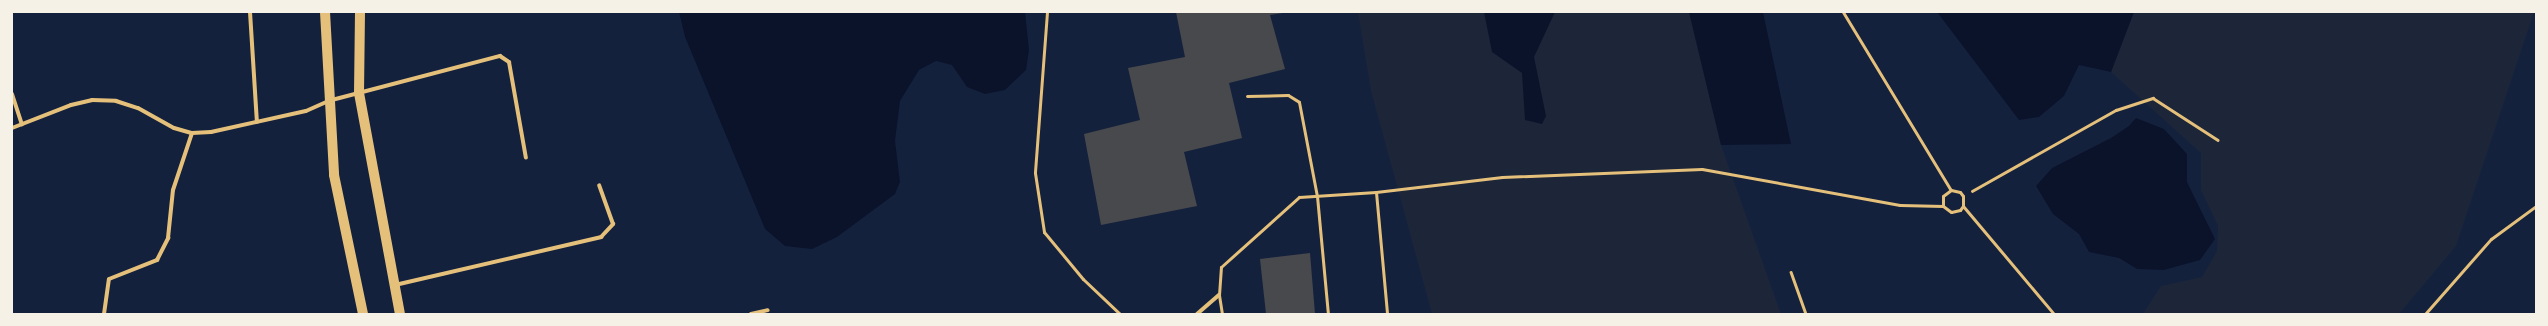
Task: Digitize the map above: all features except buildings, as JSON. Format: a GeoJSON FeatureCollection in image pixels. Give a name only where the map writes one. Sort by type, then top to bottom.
{"type":"FeatureCollection","features":[{"type":"Feature","properties":{"kind":"main road"},"geometry":{"type":"LineString","coordinates":[[325,12],[328,101],[334,175],[363,314]]}},
{"type":"Feature","properties":{"kind":"main road"},"geometry":{"type":"LineString","coordinates":[[360,12],[359,93],[400,314]]}},
{"type":"Feature","properties":{"kind":"street"},"geometry":{"type":"LineString","coordinates":[[250,12],[257,122]]}},
{"type":"Feature","properties":{"kind":"street"},"geometry":{"type":"LineString","coordinates":[[12,128],[85,102],[116,101],[138,108],[174,128],[192,133],[211,132],[306,111],[328,101],[500,56],[509,62],[526,158]]}},
{"type":"Feature","properties":{"kind":"street"},"geometry":{"type":"LineString","coordinates":[[12,94],[22,124]]}},
{"type":"Feature","properties":{"kind":"street"},"geometry":{"type":"LineString","coordinates":[[104,314],[109,279],[157,260],[168,238],[173,190],[192,133]]}},
{"type":"Feature","properties":{"kind":"street"},"geometry":{"type":"LineString","coordinates":[[394,285],[601,237],[613,224],[599,185]]}},
{"type":"Feature","properties":{"kind":"street"},"geometry":{"type":"LineString","coordinates":[[1197,314],[1219,295]]}},
{"type":"Feature","properties":{"kind":"street"},"geometry":{"type":"LineString","coordinates":[[751,314],[768,310]]}},
{"type":"Feature","properties":{"kind":"lane"},"geometry":{"type":"LineString","coordinates":[[1047,12],[1035,173],[1044,232],[1083,279],[1120,314]]}},
{"type":"Feature","properties":{"kind":"lane"},"geometry":{"type":"LineString","coordinates":[[1843,12],[1951,190],[1960,192],[1963,196],[1963,206],[2054,314]]}},
{"type":"Feature","properties":{"kind":"lane"},"geometry":{"type":"LineString","coordinates":[[1247,96],[1288,95],[1299,102],[1317,196],[1328,314]]}},
{"type":"Feature","properties":{"kind":"lane"},"geometry":{"type":"LineString","coordinates":[[1222,314],[1219,295],[1221,267],[1298,197],[1376,192],[1502,177],[1702,169],[1900,205],[1943,206],[1951,212],[1960,210],[1963,206]]}},
{"type":"Feature","properties":{"kind":"lane"},"geometry":{"type":"LineString","coordinates":[[1943,206],[1943,196],[1951,190]]}},
{"type":"Feature","properties":{"kind":"lane"},"geometry":{"type":"LineString","coordinates":[[1376,192],[1387,314]]}},
{"type":"Feature","properties":{"kind":"lane"},"geometry":{"type":"LineString","coordinates":[[2425,314],[2491,239],[2536,206]]}},
{"type":"Feature","properties":{"kind":"path"},"geometry":{"type":"LineString","coordinates":[[1963,196],[2116,110],[2153,98],[2218,140]]}},
{"type":"Feature","properties":{"kind":"path"},"geometry":{"type":"LineString","coordinates":[[1791,272],[1806,314]]}},
{"type":"Feature","properties":{"kind":"shaded area"},"geometry":{"type":"Polygon","coordinates":[[[679,12],[1025,12],[1029,50],[1026,70],[1005,90],[985,94],[967,87],[952,65],[936,61],[919,70],[900,101],[895,141],[900,182],[895,194],[837,237],[812,249],[785,246],[765,229],[685,37],[679,12]]]}},
{"type":"Feature","properties":{"kind":"shaded area"},"geometry":{"type":"Polygon","coordinates":[[[1358,12],[1689,12],[1721,145],[1781,314],[1432,314],[1371,91],[1358,12]]]}},
{"type":"Feature","properties":{"kind":"shaded area"},"geometry":{"type":"Polygon","coordinates":[[[1484,12],[1555,12],[1534,57],[1546,116],[1542,124],[1525,120],[1522,73],[1492,52],[1484,12]]]}},
{"type":"Feature","properties":{"kind":"shaded area"},"geometry":{"type":"Polygon","coordinates":[[[1689,12],[1763,12],[1791,144],[1721,145],[1689,12]]]}},
{"type":"Feature","properties":{"kind":"shaded area"},"geometry":{"type":"Polygon","coordinates":[[[1937,12],[2134,12],[2111,72],[2079,65],[2064,96],[2039,117],[2019,120],[1937,12]]]}},
{"type":"Feature","properties":{"kind":"shaded area"},"geometry":{"type":"Polygon","coordinates":[[[2134,12],[2534,12],[2456,246],[2399,314],[2143,314],[2161,286],[2202,277],[2217,251],[2218,226],[2201,190],[2201,153],[2111,72],[2134,12]]]}},
{"type":"Feature","properties":{"kind":"shaded area"},"geometry":{"type":"Polygon","coordinates":[[[2136,118],[2164,129],[2187,154],[2187,182],[2215,239],[2200,260],[2164,270],[2137,269],[2119,258],[2089,252],[2079,234],[2053,214],[2036,186],[2052,168],[2111,138],[2129,126],[2136,118]]]}}]}
